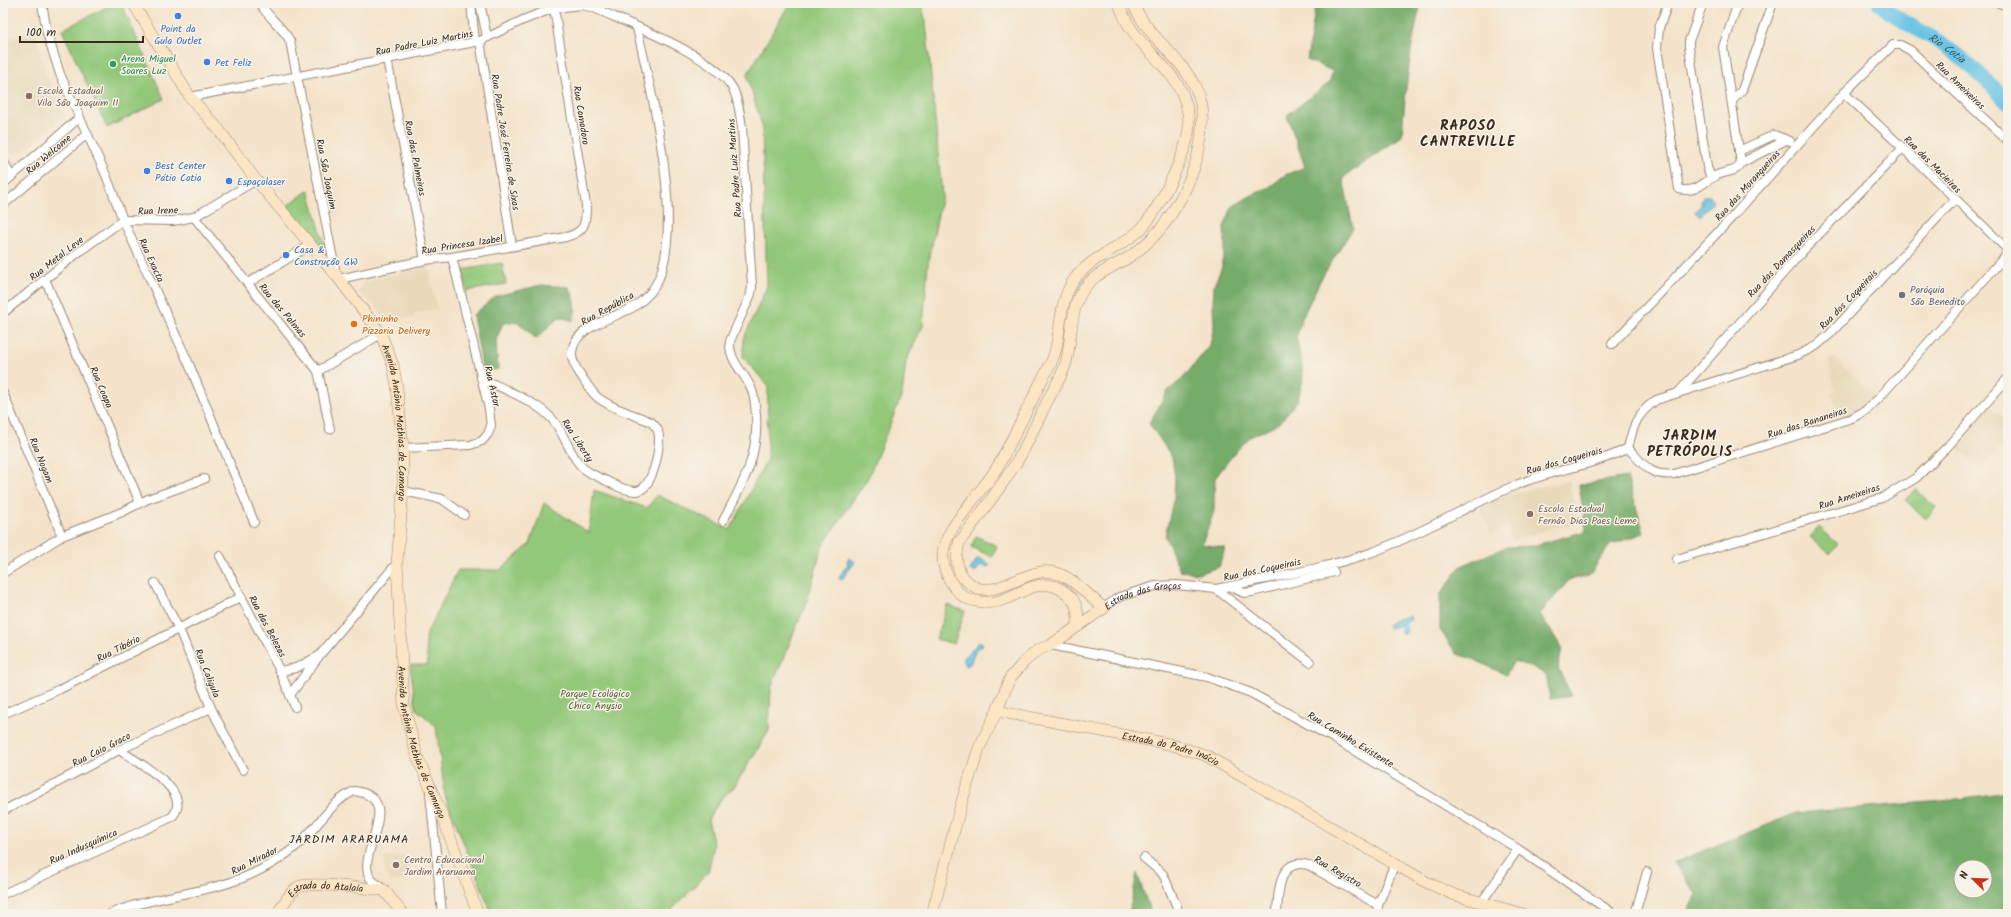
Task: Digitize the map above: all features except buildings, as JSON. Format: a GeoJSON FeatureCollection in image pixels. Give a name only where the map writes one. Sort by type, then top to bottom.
{"type":"FeatureCollection","features":[{"type":"Feature","properties":{"kind":"street","name":"Rua Exacta"},"geometry":{"type":"LineString","coordinates":[[42,3],[47,33],[60,74],[106,175],[123,220],[189,364],[254,522]]}},
{"type":"Feature","properties":{"kind":"street","name":"Avenida Antônio Mathias de Camargo"},"geometry":{"type":"LineString","coordinates":[[133,3],[190,96],[219,130],[256,180],[338,277],[381,334],[393,365],[397,387],[403,448],[403,491],[396,563],[404,706],[417,756],[478,914]]}},
{"type":"Feature","properties":{"kind":"street","name":"Rua São Joaquim"},"geometry":{"type":"LineString","coordinates":[[260,3],[273,22],[281,28],[290,41],[299,77],[338,277]]}},
{"type":"Feature","properties":{"kind":"street"},"geometry":{"type":"LineString","coordinates":[[471,3],[481,40]]}},
{"type":"Feature","properties":{"kind":"street"},"geometry":{"type":"LineString","coordinates":[[480,3],[481,40]]}},
{"type":"Feature","properties":{"kind":"street"},"geometry":{"type":"LineString","coordinates":[[1668,3],[1659,28],[1657,48],[1678,186],[1682,190],[1692,189],[1706,184],[1712,178],[1737,169],[1741,163],[1786,140]]}},
{"type":"Feature","properties":{"kind":"street"},"geometry":{"type":"LineString","coordinates":[[1703,3],[1689,41],[1689,47],[1707,167],[1712,178]]}},
{"type":"Feature","properties":{"kind":"street"},"geometry":{"type":"LineString","coordinates":[[1738,3],[1723,47],[1741,163]]}},
{"type":"Feature","properties":{"kind":"street"},"geometry":{"type":"LineString","coordinates":[[1732,101],[1742,90],[1773,3]]}},
{"type":"Feature","properties":{"kind":"street"},"geometry":{"type":"LineString","coordinates":[[1999,3],[2008,6]]}},
{"type":"Feature","properties":{"kind":"street"},"geometry":{"type":"LineString","coordinates":[[1078,626],[1077,610],[1073,600],[1065,592],[1049,585],[1031,588],[1001,602],[986,604],[971,600],[958,592],[949,581],[944,566],[943,552],[947,537],[998,467],[1043,378],[1053,357],[1066,297],[1072,282],[1083,269],[1141,228],[1168,189],[1189,128],[1187,112],[1182,92],[1173,75],[1149,51],[1132,30],[1120,7],[1133,4],[1143,22],[1159,41],[1184,66],[1200,101],[1202,128],[1200,143],[1180,200],[1165,223],[1150,242],[1126,259],[1092,279],[1078,299],[1065,366],[1019,458],[960,543],[956,553],[957,564],[961,574],[976,588],[987,590],[997,589],[1038,572],[1051,572],[1063,575],[1073,581],[1104,608]]}},
{"type":"Feature","properties":{"kind":"street","name":"Rua Padre Luiz Martins"},"geometry":{"type":"LineString","coordinates":[[190,96],[299,77],[481,40],[522,20],[554,8],[582,5],[594,8],[681,48],[712,65],[722,73],[733,88],[738,103],[742,128],[752,286],[751,294],[730,341],[730,348],[734,361],[751,388],[755,400],[757,427],[753,460],[745,481],[723,521]]}},
{"type":"Feature","properties":{"kind":"street","name":"Rua Comodoro"},"geometry":{"type":"LineString","coordinates":[[554,8],[586,205],[585,225]]}},
{"type":"Feature","properties":{"kind":"street","name":"Rua República"},"geometry":{"type":"LineString","coordinates":[[637,28],[661,146],[668,199],[665,247],[660,273],[650,293],[636,306],[589,328],[579,335],[573,343],[571,353],[576,368],[597,396],[610,404],[656,426],[659,432],[659,450],[656,466],[647,483],[641,490]]}},
{"type":"Feature","properties":{"kind":"street","name":"Rua Padre José Ferreira de Sixas"},"geometry":{"type":"LineString","coordinates":[[481,40],[512,246]]}},
{"type":"Feature","properties":{"kind":"street","name":"Rua das Morangueiras"},"geometry":{"type":"LineString","coordinates":[[1612,344],[1844,93],[1888,49],[1894,45],[1900,45]]}},
{"type":"Feature","properties":{"kind":"street","name":"Rua Ameixeiras"},"geometry":{"type":"LineString","coordinates":[[1900,45],[1910,50],[2008,141]]}},
{"type":"Feature","properties":{"kind":"street","name":"Rua das Palmeiras"},"geometry":{"type":"LineString","coordinates":[[388,59],[426,260]]}},
{"type":"Feature","properties":{"kind":"street","name":"Rua das Macieiras"},"geometry":{"type":"LineString","coordinates":[[1844,93],[1903,148],[2008,252]]}},
{"type":"Feature","properties":{"kind":"street","name":"Rua Welcome"},"geometry":{"type":"LineString","coordinates":[[3,184],[79,118]]}},
{"type":"Feature","properties":{"kind":"street"},"geometry":{"type":"LineString","coordinates":[[1189,128],[1202,128]]}},
{"type":"Feature","properties":{"kind":"street","name":"Rua Welcome"},"geometry":{"type":"LineString","coordinates":[[3,205],[87,134]]}},
{"type":"Feature","properties":{"kind":"street"},"geometry":{"type":"LineString","coordinates":[[1739,151],[1774,135],[1798,144]]}},
{"type":"Feature","properties":{"kind":"street"},"geometry":{"type":"LineString","coordinates":[[1756,144],[1762,153]]}},
{"type":"Feature","properties":{"kind":"street","name":"Rua das Damasqueiras"},"geometry":{"type":"LineString","coordinates":[[1678,393],[1800,254],[1903,148]]}},
{"type":"Feature","properties":{"kind":"street"},"geometry":{"type":"LineString","coordinates":[[3,160],[11,177]]}},
{"type":"Feature","properties":{"kind":"street","name":"Rua Irene"},"geometry":{"type":"LineString","coordinates":[[123,220],[173,221],[194,217],[256,180]]}},
{"type":"Feature","properties":{"kind":"street","name":"Rua dos Coqueirais"},"geometry":{"type":"LineString","coordinates":[[1216,589],[1331,564],[1369,553],[1415,534],[1515,485],[1546,473],[1595,462],[1614,456],[1628,448],[1635,423],[1643,410],[1656,400],[1798,355],[1816,346],[1845,319],[1954,200]]}},
{"type":"Feature","properties":{"kind":"street","name":"Rua das Palmas"},"geometry":{"type":"LineString","coordinates":[[194,217],[318,371],[330,429]]}},
{"type":"Feature","properties":{"kind":"street","name":"Rua Metal Leve"},"geometry":{"type":"LineString","coordinates":[[3,313],[80,251],[123,220]]}},
{"type":"Feature","properties":{"kind":"street","name":"Rua Princesa Izabel"},"geometry":{"type":"LineString","coordinates":[[338,277],[426,260],[452,257],[566,237],[577,234],[585,225]]}},
{"type":"Feature","properties":{"kind":"street"},"geometry":{"type":"LineString","coordinates":[[248,283],[310,245]]}},
{"type":"Feature","properties":{"kind":"street","name":"Rua das Bananeiras"},"geometry":{"type":"LineString","coordinates":[[1628,448],[1650,471],[1664,475],[1674,474],[1852,418],[1865,411],[1878,399],[2008,252]]}},
{"type":"Feature","properties":{"kind":"street","name":"Rua Astor"},"geometry":{"type":"LineString","coordinates":[[403,448],[470,445],[482,441],[488,434],[491,426],[489,409],[452,257]]}},
{"type":"Feature","properties":{"kind":"street","name":"Rua Coapa"},"geometry":{"type":"LineString","coordinates":[[45,279],[140,504]]}},
{"type":"Feature","properties":{"kind":"street"},"geometry":{"type":"LineString","coordinates":[[318,371],[381,334]]}},
{"type":"Feature","properties":{"kind":"street","name":"Rua Liberty"},"geometry":{"type":"LineString","coordinates":[[481,378],[540,409],[552,419],[582,467],[593,475],[615,486],[637,491],[641,490]]}},
{"type":"Feature","properties":{"kind":"street"},"geometry":{"type":"LineString","coordinates":[[1043,378],[1056,384]]}},
{"type":"Feature","properties":{"kind":"street","name":"Rua Ameixeiras"},"geometry":{"type":"LineString","coordinates":[[1677,559],[1882,498],[1916,478],[1948,446],[2008,378]]}},
{"type":"Feature","properties":{"kind":"street","name":"Rua Nogam"},"geometry":{"type":"LineString","coordinates":[[3,393],[62,536]]}},
{"type":"Feature","properties":{"kind":"street"},"geometry":{"type":"LineString","coordinates":[[3,572],[62,536],[204,479]]}},
{"type":"Feature","properties":{"kind":"street"},"geometry":{"type":"LineString","coordinates":[[403,491],[442,499],[464,515]]}},
{"type":"Feature","properties":{"kind":"street","name":"Rua das Belezas"},"geometry":{"type":"LineString","coordinates":[[220,556],[280,671],[295,707]]}},
{"type":"Feature","properties":{"kind":"street"},"geometry":{"type":"LineString","coordinates":[[290,695],[319,656],[396,563]]}},
{"type":"Feature","properties":{"kind":"street"},"geometry":{"type":"LineString","coordinates":[[1230,586],[1244,593],[1252,592],[1334,572]]}},
{"type":"Feature","properties":{"kind":"street","name":"Rua Caligula"},"geometry":{"type":"LineString","coordinates":[[155,583],[179,628],[211,708],[243,770]]}},
{"type":"Feature","properties":{"kind":"street","name":"Estrada das Graças"},"geometry":{"type":"LineString","coordinates":[[997,711],[1010,678],[1024,662],[1038,650],[1051,645],[1119,597],[1155,586],[1177,585],[1216,589]]}},
{"type":"Feature","properties":{"kind":"street"},"geometry":{"type":"LineString","coordinates":[[971,600],[976,588]]}},
{"type":"Feature","properties":{"kind":"street"},"geometry":{"type":"LineString","coordinates":[[1216,589],[1310,662]]}},
{"type":"Feature","properties":{"kind":"street","name":"Rua Tibério"},"geometry":{"type":"LineString","coordinates":[[3,714],[241,597]]}},
{"type":"Feature","properties":{"kind":"street"},"geometry":{"type":"LineString","coordinates":[[1077,610],[1092,599]]}},
{"type":"Feature","properties":{"kind":"street","name":"Rua Caminho Existente"},"geometry":{"type":"LineString","coordinates":[[1051,645],[1207,677],[1251,693],[1333,738],[1518,849],[1614,914]]}},
{"type":"Feature","properties":{"kind":"street"},"geometry":{"type":"LineString","coordinates":[[280,671],[296,668],[319,656]]}},
{"type":"Feature","properties":{"kind":"street","name":"Rua Caio Graco"},"geometry":{"type":"LineString","coordinates":[[3,811],[120,750],[211,708]]}},
{"type":"Feature","properties":{"kind":"street"},"geometry":{"type":"LineString","coordinates":[[932,914],[964,795],[980,748],[997,711]]}},
{"type":"Feature","properties":{"kind":"street","name":"Estrada do Padre Inácio"},"geometry":{"type":"LineString","coordinates":[[997,711],[1169,744],[1205,755],[1395,864],[1455,895],[1523,914]]}},
{"type":"Feature","properties":{"kind":"street","name":"Rua Indusquímica"},"geometry":{"type":"LineString","coordinates":[[3,894],[172,817],[177,812],[178,805],[170,786],[163,779],[120,750]]}},
{"type":"Feature","properties":{"kind":"street"},"geometry":{"type":"LineString","coordinates":[[430,789],[442,914]]}},
{"type":"Feature","properties":{"kind":"street","name":"Rua Mirador"},"geometry":{"type":"LineString","coordinates":[[113,913],[155,900],[209,889],[239,880],[261,870],[281,858],[298,845],[337,801],[354,791],[368,795],[376,806],[378,819],[368,865],[370,877],[384,890]]}},
{"type":"Feature","properties":{"kind":"street"},"geometry":{"type":"LineString","coordinates":[[1481,903],[1518,849]]}},
{"type":"Feature","properties":{"kind":"street"},"geometry":{"type":"LineString","coordinates":[[1144,858],[1163,874],[1177,907],[1178,914]]}},
{"type":"Feature","properties":{"kind":"street","name":"Rua Registro"},"geometry":{"type":"LineString","coordinates":[[1277,914],[1278,890],[1282,876],[1289,867],[1299,862],[1308,865],[1378,910]]}},
{"type":"Feature","properties":{"kind":"street"},"geometry":{"type":"LineString","coordinates":[[1378,910],[1395,864]]}},
{"type":"Feature","properties":{"kind":"street"},"geometry":{"type":"LineString","coordinates":[[1635,914],[1647,872]]}},
{"type":"Feature","properties":{"kind":"street","name":"Estrada do Atalaia"},"geometry":{"type":"LineString","coordinates":[[277,914],[290,895],[298,887],[312,885],[384,890]]}},
{"type":"Feature","properties":{"kind":"street"},"geometry":{"type":"LineString","coordinates":[[384,890],[403,914]]}},
{"type":"Feature","properties":{"kind":"shaded area","name":"Escola Estadual Vila São Joaquim II"},"geometry":{"type":"Polygon","coordinates":[[[35,30],[47,77],[65,116],[21,153],[13,154],[6,151],[3,144],[3,42],[35,30]]]}},
{"type":"Feature","properties":{"kind":"shaded area"},"geometry":{"type":"Polygon","coordinates":[[[429,266],[437,309],[414,313],[414,317],[384,321],[375,305],[357,292],[364,282],[429,266]]]}},
{"type":"Feature","properties":{"kind":"shaded area"},"geometry":{"type":"Polygon","coordinates":[[[1833,357],[1874,395],[1861,409],[1841,417],[1832,394],[1835,390],[1828,360],[1833,357]]]}},
{"type":"Feature","properties":{"kind":"shaded area"},"geometry":{"type":"Polygon","coordinates":[[[1989,406],[2008,421],[2008,437],[1982,468],[1953,445],[1989,406]]]}},
{"type":"Feature","properties":{"kind":"shaded area","name":"Escola Estadual Fernão Dias Paes Leme"},"geometry":{"type":"Polygon","coordinates":[[[1570,480],[1570,489],[1581,520],[1569,527],[1554,527],[1513,541],[1508,528],[1491,534],[1479,507],[1497,497],[1570,480]]]}},
{"type":"Feature","properties":{"kind":"shaded area","name":"Centro Educacional Jardim Araruama"},"geometry":{"type":"Polygon","coordinates":[[[407,856],[408,880],[391,882],[385,872],[384,857],[407,856]]]}},
{"type":"Feature","properties":{"kind":"green space","name":"Arena Miguel Soares Luz"},"geometry":{"type":"Polygon","coordinates":[[[114,3],[121,3],[164,99],[107,128],[62,30],[114,3]]]}},
{"type":"Feature","properties":{"kind":"green space","name":"Parque Ecológico Chico Anysio"},"geometry":{"type":"Polygon","coordinates":[[[790,3],[921,3],[926,22],[942,195],[928,264],[923,326],[906,361],[902,395],[868,478],[822,547],[807,601],[771,688],[769,731],[734,787],[720,800],[708,820],[714,845],[708,872],[672,910],[675,914],[492,914],[445,796],[436,726],[416,709],[410,665],[428,665],[425,637],[458,570],[500,570],[530,544],[544,503],[589,533],[594,490],[647,508],[657,495],[730,530],[767,459],[768,386],[743,357],[744,338],[767,286],[762,126],[747,75],[790,3]]]}},
{"type":"Feature","properties":{"kind":"green space"},"geometry":{"type":"Polygon","coordinates":[[[1316,3],[1421,3],[1408,69],[1402,136],[1343,178],[1353,228],[1321,279],[1302,318],[1296,338],[1301,358],[1303,379],[1298,400],[1279,423],[1250,437],[1236,451],[1215,478],[1214,511],[1202,544],[1225,548],[1219,567],[1199,573],[1180,571],[1165,536],[1174,497],[1175,477],[1172,457],[1149,423],[1168,391],[1184,377],[1210,345],[1214,325],[1214,285],[1222,267],[1225,247],[1224,227],[1232,207],[1250,196],[1268,188],[1285,175],[1305,167],[1287,115],[1329,83],[1333,71],[1307,60],[1316,3]]]}},
{"type":"Feature","properties":{"kind":"green space"},"geometry":{"type":"Polygon","coordinates":[[[309,190],[328,259],[287,206],[309,190]]]}},
{"type":"Feature","properties":{"kind":"green space"},"geometry":{"type":"Polygon","coordinates":[[[502,263],[506,284],[467,291],[463,270],[502,263]]]}},
{"type":"Feature","properties":{"kind":"green space"},"geometry":{"type":"Polygon","coordinates":[[[541,285],[569,287],[575,304],[573,321],[559,317],[536,339],[518,322],[503,323],[496,341],[498,369],[483,372],[473,315],[496,296],[541,285]]]}},
{"type":"Feature","properties":{"kind":"green space"},"geometry":{"type":"Polygon","coordinates":[[[1627,477],[1644,533],[1610,545],[1589,576],[1569,580],[1540,614],[1562,648],[1558,668],[1572,696],[1550,699],[1546,675],[1534,668],[1514,661],[1506,675],[1473,659],[1457,654],[1440,630],[1440,595],[1461,566],[1506,547],[1532,546],[1586,531],[1579,485],[1627,477]]]}},
{"type":"Feature","properties":{"kind":"green space"},"geometry":{"type":"Polygon","coordinates":[[[1915,489],[1936,507],[1926,519],[1905,500],[1915,489]]]}},
{"type":"Feature","properties":{"kind":"green space"},"geometry":{"type":"Polygon","coordinates":[[[1819,527],[1838,544],[1830,554],[1810,537],[1819,527]]]}},
{"type":"Feature","properties":{"kind":"green space"},"geometry":{"type":"Polygon","coordinates":[[[976,536],[997,546],[992,557],[971,547],[976,536]]]}},
{"type":"Feature","properties":{"kind":"green space"},"geometry":{"type":"Polygon","coordinates":[[[947,605],[965,611],[954,644],[936,639],[947,605]]]}},
{"type":"Feature","properties":{"kind":"green space"},"geometry":{"type":"Polygon","coordinates":[[[2008,792],[2008,914],[1686,914],[1697,894],[1673,863],[1796,813],[1942,801],[2008,792]]]}},
{"type":"Feature","properties":{"kind":"green space"},"geometry":{"type":"Polygon","coordinates":[[[1137,873],[1151,914],[1129,914],[1137,873]]]}},
{"type":"Feature","properties":{"kind":"water"},"geometry":{"type":"Polygon","coordinates":[[[1704,196],[1710,196],[1713,202],[1700,216],[1695,212],[1702,204],[1701,201],[1704,196]]]}},
{"type":"Feature","properties":{"kind":"water"},"geometry":{"type":"Polygon","coordinates":[[[849,558],[855,562],[842,579],[839,577],[848,564],[847,562],[849,558]]]}},
{"type":"Feature","properties":{"kind":"water"},"geometry":{"type":"Polygon","coordinates":[[[978,558],[990,564],[988,567],[981,565],[975,572],[970,570],[978,558]]]}},
{"type":"Feature","properties":{"kind":"water"},"geometry":{"type":"Polygon","coordinates":[[[1410,615],[1411,620],[1405,623],[1406,633],[1402,634],[1400,625],[1389,629],[1387,625],[1398,618],[1400,619],[1410,615]]]}},
{"type":"Feature","properties":{"kind":"water"},"geometry":{"type":"Polygon","coordinates":[[[980,641],[983,644],[975,652],[970,664],[965,666],[963,661],[964,658],[980,641]]]}},
{"type":"Feature","properties":{"kind":"waterway","name":"Rio Cotia"},"geometry":{"type":"LineString","coordinates":[[1879,3],[1893,15],[1941,43],[1985,79],[2008,103]]}},
{"type":"Feature","properties":{"kind":"place","name":"Point da Gula Outlet"},"geometry":{"type":"Point","coordinates":[178,16]}},
{"type":"Feature","properties":{"kind":"place","name":"Pet Feliz"},"geometry":{"type":"Point","coordinates":[207,62]}},
{"type":"Feature","properties":{"kind":"place","name":"Arena Miguel Soares Luz"},"geometry":{"type":"Point","coordinates":[113,64]}},
{"type":"Feature","properties":{"kind":"place","name":"Escola Estadual Vila São Joaquim II"},"geometry":{"type":"Point","coordinates":[29,96]}},
{"type":"Feature","properties":{"kind":"place","name":"Best Center Pátio Cotia"},"geometry":{"type":"Point","coordinates":[147,171]}},
{"type":"Feature","properties":{"kind":"place","name":"Espaçolaser"},"geometry":{"type":"Point","coordinates":[229,181]}},
{"type":"Feature","properties":{"kind":"place","name":"Casa & Construção GW"},"geometry":{"type":"Point","coordinates":[286,255]}},
{"type":"Feature","properties":{"kind":"place","name":"Paróquia São Benedito"},"geometry":{"type":"Point","coordinates":[1902,295]}},
{"type":"Feature","properties":{"kind":"place","name":"Phininho Pizzaria Delivery"},"geometry":{"type":"Point","coordinates":[354,324]}},
{"type":"Feature","properties":{"kind":"place","name":"Escola Estadual Fernão Dias Paes Leme"},"geometry":{"type":"Point","coordinates":[1530,514]}},
{"type":"Feature","properties":{"kind":"place","name":"Centro Educacional Jardim Araruama"},"geometry":{"type":"Point","coordinates":[396,865]}},
{"type":"Feature","properties":{"kind":"district","name":"RAPOSO CANTREVILLE"},"geometry":{"type":"Point","coordinates":[1468,134]}},
{"type":"Feature","properties":{"kind":"district","name":"JARDIM PETRÓPOLIS"},"geometry":{"type":"Point","coordinates":[1690,444]}},
{"type":"Feature","properties":{"kind":"district","name":"JARDIM ARARUAMA"},"geometry":{"type":"Point","coordinates":[349,839]}}]}
